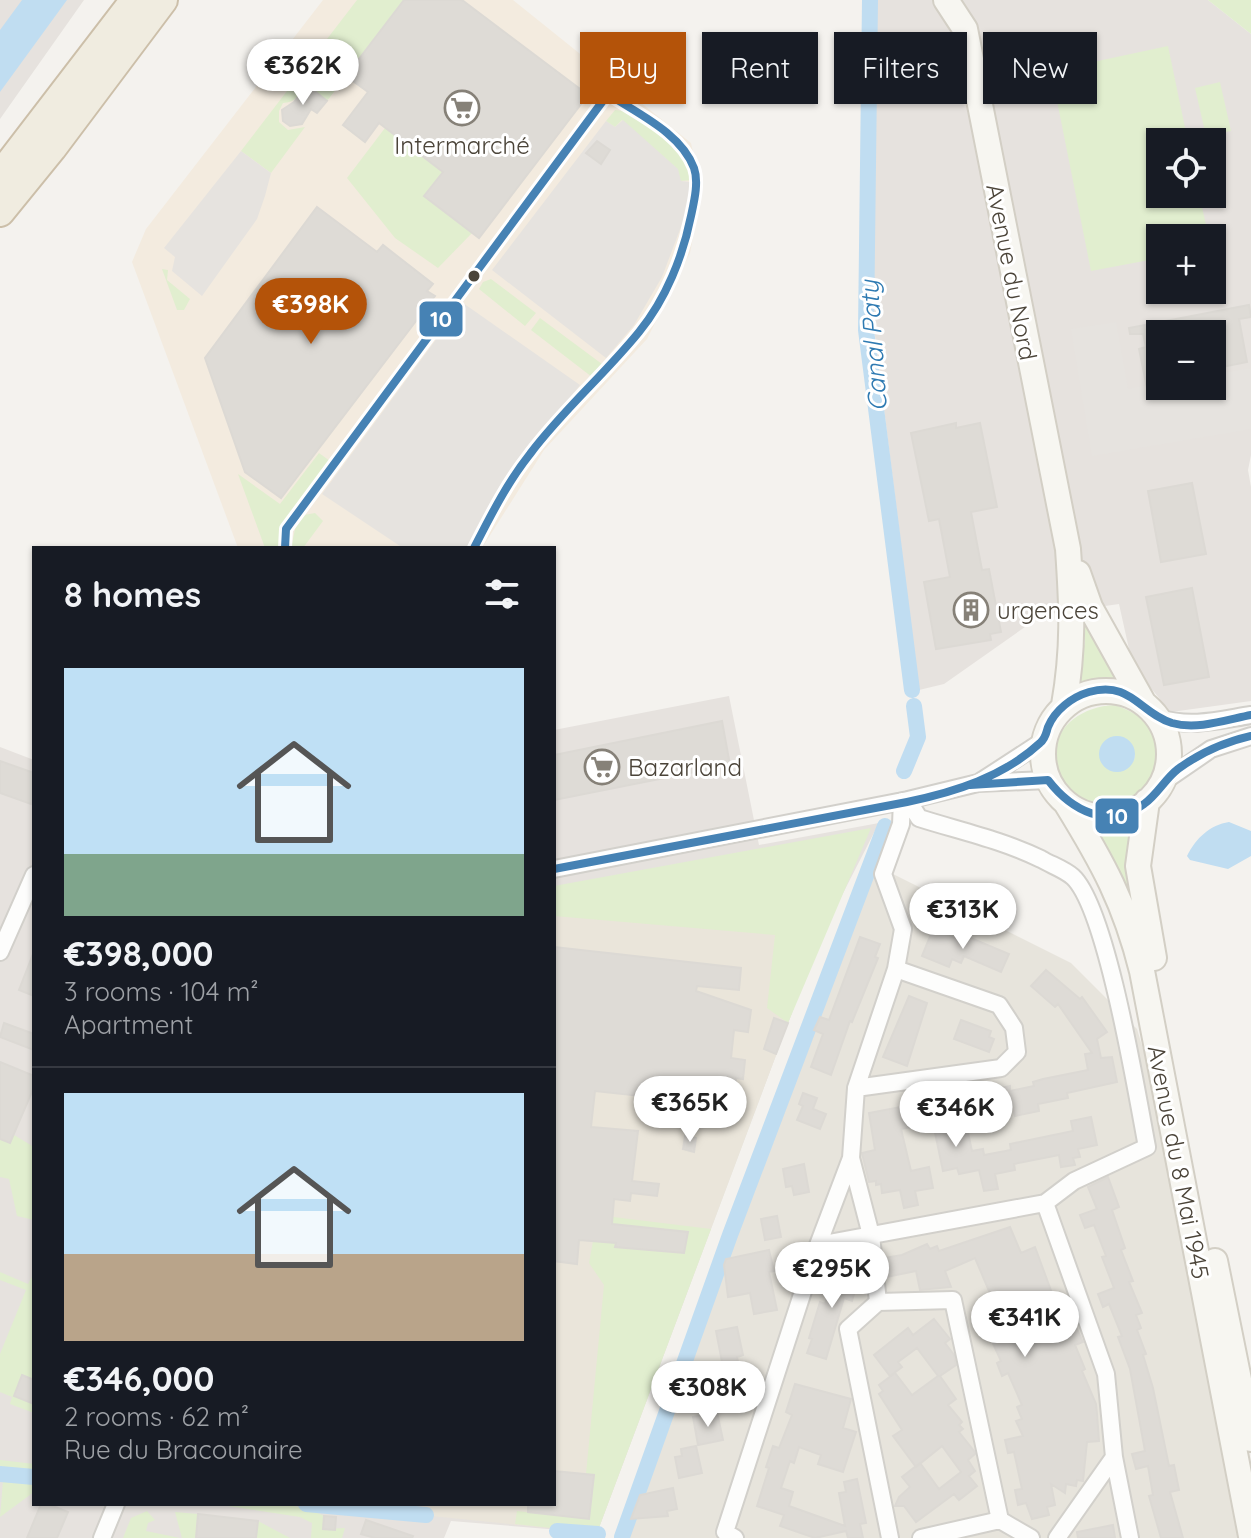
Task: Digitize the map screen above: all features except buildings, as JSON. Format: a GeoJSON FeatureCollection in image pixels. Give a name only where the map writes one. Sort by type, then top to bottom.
{"type":"FeatureCollection","features":[{"type":"Feature","properties":{"kind":"highway"},"geometry":{"type":"LineString","coordinates":[[0,176],[135,0]]}},
{"type":"Feature","properties":{"kind":"highway"},"geometry":{"type":"LineString","coordinates":[[0,212],[163,0]]}},
{"type":"Feature","properties":{"kind":"main road","name":"Avenue du Nord"},"geometry":{"type":"LineString","coordinates":[[946,0],[965,29],[1068,549],[1073,636],[1064,705]]}},
{"type":"Feature","properties":{"kind":"main road"},"geometry":{"type":"LineString","coordinates":[[965,29],[967,0]]}},
{"type":"Feature","properties":{"kind":"main road","name":"Avenue du Nord"},"geometry":{"type":"LineString","coordinates":[[1068,549],[1090,607],[1151,710]]}},
{"type":"Feature","properties":{"kind":"main road"},"geometry":{"type":"LineString","coordinates":[[1103,690],[1128,694],[1151,710],[1166,733],[1169,750],[1168,766],[1155,792],[1125,814],[1107,817],[1088,815],[1058,796],[1048,780],[1042,761],[1043,741],[1051,722],[1064,705],[1078,696],[1103,690]]}},
{"type":"Feature","properties":{"kind":"main road","name":"Avenue du 8 Mai 1945"},"geometry":{"type":"LineString","coordinates":[[1155,792],[1138,866],[1140,887],[1251,1439]]}},
{"type":"Feature","properties":{"kind":"main road","name":"Avenue du 8 Mai 1945"},"geometry":{"type":"LineString","coordinates":[[1066,803],[1108,871],[1123,904],[1140,961],[1251,1536]]}},
{"type":"Feature","properties":{"kind":"street"},"geometry":{"type":"LineString","coordinates":[[1151,710],[1177,724],[1194,725],[1251,715]]}},
{"type":"Feature","properties":{"kind":"street"},"geometry":{"type":"LineString","coordinates":[[1155,792],[1211,749],[1251,736]]}},
{"type":"Feature","properties":{"kind":"street"},"geometry":{"type":"LineString","coordinates":[[978,783],[1043,741]]}},
{"type":"Feature","properties":{"kind":"street"},"geometry":{"type":"LineString","coordinates":[[556,869],[905,801],[978,783],[1048,780]]}},
{"type":"Feature","properties":{"kind":"street"},"geometry":{"type":"LineString","coordinates":[[728,1536],[818,1245],[851,1158],[856,1088],[896,969],[903,929],[883,874],[901,824],[905,801]]}},
{"type":"Feature","properties":{"kind":"street"},"geometry":{"type":"LineString","coordinates":[[818,1245],[1045,1203],[1074,1181],[1147,1147],[1108,963],[1098,926],[1078,884],[1072,876],[1006,843],[919,818],[905,801]]}},
{"type":"Feature","properties":{"kind":"street"},"geometry":{"type":"LineString","coordinates":[[0,952],[32,880]]}},
{"type":"Feature","properties":{"kind":"street"},"geometry":{"type":"LineString","coordinates":[[856,1088],[1001,1068],[1017,1052],[1014,1028],[999,1005],[896,969]]}},
{"type":"Feature","properties":{"kind":"street"},"geometry":{"type":"LineString","coordinates":[[851,1158],[871,1235],[878,1302]]}},
{"type":"Feature","properties":{"kind":"street"},"geometry":{"type":"LineString","coordinates":[[1045,1203],[1106,1374],[1114,1457],[1130,1538]]}},
{"type":"Feature","properties":{"kind":"street"},"geometry":{"type":"LineString","coordinates":[[890,1538],[848,1329],[878,1302],[953,1300],[1000,1520]]}},
{"type":"Feature","properties":{"kind":"street"},"geometry":{"type":"LineString","coordinates":[[1057,1538],[1114,1457]]}},
{"type":"Feature","properties":{"kind":"street"},"geometry":{"type":"LineString","coordinates":[[102,1538],[115,1506]]}},
{"type":"Feature","properties":{"kind":"street"},"geometry":{"type":"LineString","coordinates":[[921,1538],[1000,1520],[1031,1538]]}},
{"type":"Feature","properties":{"kind":"shaded area"},"geometry":{"type":"Polygon","coordinates":[[[0,0],[84,0],[0,119],[0,0]]]}},
{"type":"Feature","properties":{"kind":"shaded area"},"geometry":{"type":"Polygon","coordinates":[[[323,0],[513,0],[580,54],[580,104],[642,104],[691,143],[702,191],[690,253],[647,339],[544,450],[483,546],[237,546],[132,262],[146,229],[323,0]]]}},
{"type":"Feature","properties":{"kind":"shaded area"},"geometry":{"type":"Polygon","coordinates":[[[873,0],[1208,0],[1251,34],[1251,455],[1248,470],[1251,487],[1251,701],[1171,712],[1133,667],[1119,604],[1042,615],[944,684],[919,690],[874,328],[873,104],[967,104],[967,32],[873,32],[873,0]]]}},
{"type":"Feature","properties":{"kind":"shaded area"},"geometry":{"type":"Polygon","coordinates":[[[623,120],[678,169],[681,181],[690,182],[687,211],[662,277],[634,325],[606,358],[492,270],[606,121],[615,127],[623,120]]]}},
{"type":"Feature","properties":{"kind":"shaded area"},"geometry":{"type":"Polygon","coordinates":[[[241,151],[271,173],[265,196],[257,219],[202,296],[172,271],[175,257],[164,248],[241,151]]]}},
{"type":"Feature","properties":{"kind":"shaded area"},"geometry":{"type":"Polygon","coordinates":[[[463,303],[580,385],[503,483],[472,546],[400,546],[322,494],[463,303]]]}},
{"type":"Feature","properties":{"kind":"shaded area"},"geometry":{"type":"Polygon","coordinates":[[[1116,322],[1128,389],[1146,386],[1146,400],[1226,400],[1226,372],[1251,368],[1251,429],[1092,456],[1071,329],[1116,322]]]}},
{"type":"Feature","properties":{"kind":"shaded area"},"geometry":{"type":"Polygon","coordinates":[[[729,696],[759,845],[879,823],[820,938],[597,1533],[451,1521],[444,1538],[0,1538],[0,747],[32,759],[32,1506],[556,1506],[556,730],[729,696]]]}},
{"type":"Feature","properties":{"kind":"shaded area"},"geometry":{"type":"Polygon","coordinates":[[[877,866],[1071,963],[1137,1029],[1157,1095],[1242,1538],[623,1538],[757,1173],[877,866]]]}},
{"type":"Feature","properties":{"kind":"shaded area"},"geometry":{"type":"Polygon","coordinates":[[[556,903],[820,938],[597,1533],[334,1506],[556,1506],[556,903]]]}},
{"type":"Feature","properties":{"kind":"green space"},"geometry":{"type":"Polygon","coordinates":[[[357,0],[404,0],[327,101],[307,85],[294,100],[283,103],[279,122],[288,130],[305,127],[271,173],[241,151],[357,0]]]}},
{"type":"Feature","properties":{"kind":"green space"},"geometry":{"type":"Polygon","coordinates":[[[1208,0],[1251,0],[1251,34],[1208,0]]]}},
{"type":"Feature","properties":{"kind":"green space"},"geometry":{"type":"Polygon","coordinates":[[[1168,46],[1185,128],[1146,128],[1146,208],[1202,208],[1206,224],[1146,224],[1146,261],[1091,271],[1058,104],[1097,104],[1097,61],[1168,46]]]}},
{"type":"Feature","properties":{"kind":"green space"},"geometry":{"type":"Polygon","coordinates":[[[1220,82],[1231,131],[1226,132],[1226,128],[1204,128],[1195,88],[1220,82]]]}},
{"type":"Feature","properties":{"kind":"green space"},"geometry":{"type":"Polygon","coordinates":[[[615,110],[640,117],[663,134],[682,157],[694,180],[680,181],[622,120],[615,127],[606,121],[615,110]]]}},
{"type":"Feature","properties":{"kind":"green space"},"geometry":{"type":"Polygon","coordinates":[[[385,128],[443,172],[425,197],[472,233],[438,268],[395,238],[347,178],[385,128]]]}},
{"type":"Feature","properties":{"kind":"green space"},"geometry":{"type":"Polygon","coordinates":[[[162,269],[168,270],[167,280],[190,299],[184,310],[177,310],[162,269]]]}},
{"type":"Feature","properties":{"kind":"green space"},"geometry":{"type":"Polygon","coordinates":[[[491,279],[536,313],[525,326],[479,289],[483,282],[491,279]]]}},
{"type":"Feature","properties":{"kind":"green space"},"geometry":{"type":"Polygon","coordinates":[[[540,318],[602,364],[592,377],[531,330],[540,318]]]}},
{"type":"Feature","properties":{"kind":"green space"},"geometry":{"type":"Polygon","coordinates":[[[319,453],[330,461],[287,520],[281,546],[264,546],[238,474],[280,504],[319,453]]]}},
{"type":"Feature","properties":{"kind":"green space"},"geometry":{"type":"Polygon","coordinates":[[[315,513],[323,521],[304,546],[291,546],[297,520],[315,513]]]}},
{"type":"Feature","properties":{"kind":"green space"},"geometry":{"type":"Polygon","coordinates":[[[1082,622],[1086,622],[1121,678],[1117,684],[1093,682],[1079,687],[1077,683],[1085,641],[1082,622]]]}},
{"type":"Feature","properties":{"kind":"green space"},"geometry":{"type":"Polygon","coordinates":[[[1114,705],[1139,717],[1153,734],[1159,753],[1156,772],[1147,789],[1132,802],[1112,808],[1090,804],[1074,795],[1060,775],[1056,755],[1057,743],[1069,723],[1089,710],[1114,705]],[[1101,747],[1100,758],[1110,770],[1121,771],[1134,760],[1135,754],[1101,747]]]}},
{"type":"Feature","properties":{"kind":"green space"},"geometry":{"type":"Polygon","coordinates":[[[871,828],[788,1023],[767,1008],[775,935],[556,916],[556,886],[871,828]]]}},
{"type":"Feature","properties":{"kind":"green space"},"geometry":{"type":"Polygon","coordinates":[[[1136,830],[1132,901],[1094,832],[1136,830]]]}},
{"type":"Feature","properties":{"kind":"green space"},"geometry":{"type":"Polygon","coordinates":[[[14,1135],[32,1146],[32,1220],[17,1216],[9,1179],[0,1177],[0,1139],[14,1135]]]}},
{"type":"Feature","properties":{"kind":"green space"},"geometry":{"type":"Polygon","coordinates":[[[613,1217],[711,1229],[597,1533],[515,1524],[517,1511],[588,1519],[586,1474],[604,1285],[589,1263],[593,1241],[609,1243],[613,1217]]]}},
{"type":"Feature","properties":{"kind":"green space"},"geometry":{"type":"Polygon","coordinates":[[[0,1272],[28,1284],[32,1277],[32,1379],[22,1375],[14,1395],[32,1403],[32,1412],[10,1404],[12,1397],[0,1392],[0,1354],[26,1290],[0,1280],[0,1272]]]}},
{"type":"Feature","properties":{"kind":"green space"},"geometry":{"type":"Polygon","coordinates":[[[0,1460],[32,1464],[32,1475],[0,1472],[0,1460]]]}},
{"type":"Feature","properties":{"kind":"green space"},"geometry":{"type":"Polygon","coordinates":[[[0,1477],[32,1480],[32,1493],[0,1517],[3,1481],[0,1477]]]}},
{"type":"Feature","properties":{"kind":"green space"},"geometry":{"type":"Polygon","coordinates":[[[227,1506],[299,1507],[324,1516],[324,1529],[345,1528],[342,1538],[311,1538],[312,1523],[300,1517],[227,1506]]]}},
{"type":"Feature","properties":{"kind":"green space"},"geometry":{"type":"Polygon","coordinates":[[[147,1511],[155,1520],[148,1523],[146,1531],[180,1538],[123,1538],[131,1518],[147,1511]]]}},
{"type":"Feature","properties":{"kind":"green space"},"geometry":{"type":"Polygon","coordinates":[[[175,1512],[198,1514],[196,1538],[182,1538],[175,1512]]]}},
{"type":"Feature","properties":{"kind":"green space"},"geometry":{"type":"Polygon","coordinates":[[[258,1521],[290,1538],[256,1538],[258,1521]]]}},
{"type":"Feature","properties":{"kind":"water"},"geometry":{"type":"Polygon","coordinates":[[[22,0],[67,0],[0,92],[0,30],[22,0]]]}},
{"type":"Feature","properties":{"kind":"water"},"geometry":{"type":"Polygon","coordinates":[[[1117,736],[1129,742],[1135,754],[1129,766],[1117,772],[1105,766],[1099,754],[1105,742],[1117,736]]]}},
{"type":"Feature","properties":{"kind":"water"},"geometry":{"type":"Polygon","coordinates":[[[1229,822],[1251,831],[1251,856],[1228,869],[1190,860],[1187,856],[1199,838],[1210,829],[1229,822]]]}},
{"type":"Feature","properties":{"kind":"waterway","name":"Canal Paty"},"geometry":{"type":"LineString","coordinates":[[870,0],[866,330],[912,690]]}},
{"type":"Feature","properties":{"kind":"waterway","name":"Canal Paty"},"geometry":{"type":"LineString","coordinates":[[904,771],[918,737],[914,706]]}},
{"type":"Feature","properties":{"kind":"waterway"},"geometry":{"type":"LineString","coordinates":[[622,1537],[730,1235],[885,826]]}},
{"type":"Feature","properties":{"kind":"waterway"},"geometry":{"type":"LineString","coordinates":[[0,1474],[32,1477]]}},
{"type":"Feature","properties":{"kind":"waterway"},"geometry":{"type":"LineString","coordinates":[[328,1506],[426,1515]]}},
{"type":"Feature","properties":{"kind":"waterway","name":"Canal Paty"},"geometry":{"type":"LineString","coordinates":[[557,1531],[598,1534]]}},
{"type":"Feature","properties":{"kind":"transit line","name":"10"},"geometry":{"type":"LineString","coordinates":[[285,546],[286,529],[601,104]]}},
{"type":"Feature","properties":{"kind":"transit line","name":"10"},"geometry":{"type":"LineString","coordinates":[[475,546],[493,511],[530,454],[649,319],[672,277],[683,246],[696,192],[694,168],[669,134],[624,104]]}},
{"type":"Feature","properties":{"kind":"transit line","name":"10"},"geometry":{"type":"LineString","coordinates":[[556,869],[907,802],[960,788],[978,782],[1026,755],[1044,739],[1051,721],[1060,710],[1076,697],[1089,692],[1115,690],[1161,718],[1182,725],[1212,724],[1251,715]]}},
{"type":"Feature","properties":{"kind":"transit line","name":"10"},"geometry":{"type":"LineString","coordinates":[[970,785],[1048,780],[1079,808],[1104,816],[1117,816],[1144,804],[1173,773],[1195,758],[1251,736]]}},
{"type":"Feature","properties":{"kind":"place","name":"Intermarché"},"geometry":{"type":"Point","coordinates":[462,108]}},
{"type":"Feature","properties":{"kind":"place","name":"urgences"},"geometry":{"type":"Point","coordinates":[971,610]}},
{"type":"Feature","properties":{"kind":"place","name":"Bazarland"},"geometry":{"type":"Point","coordinates":[602,767]}}]}
